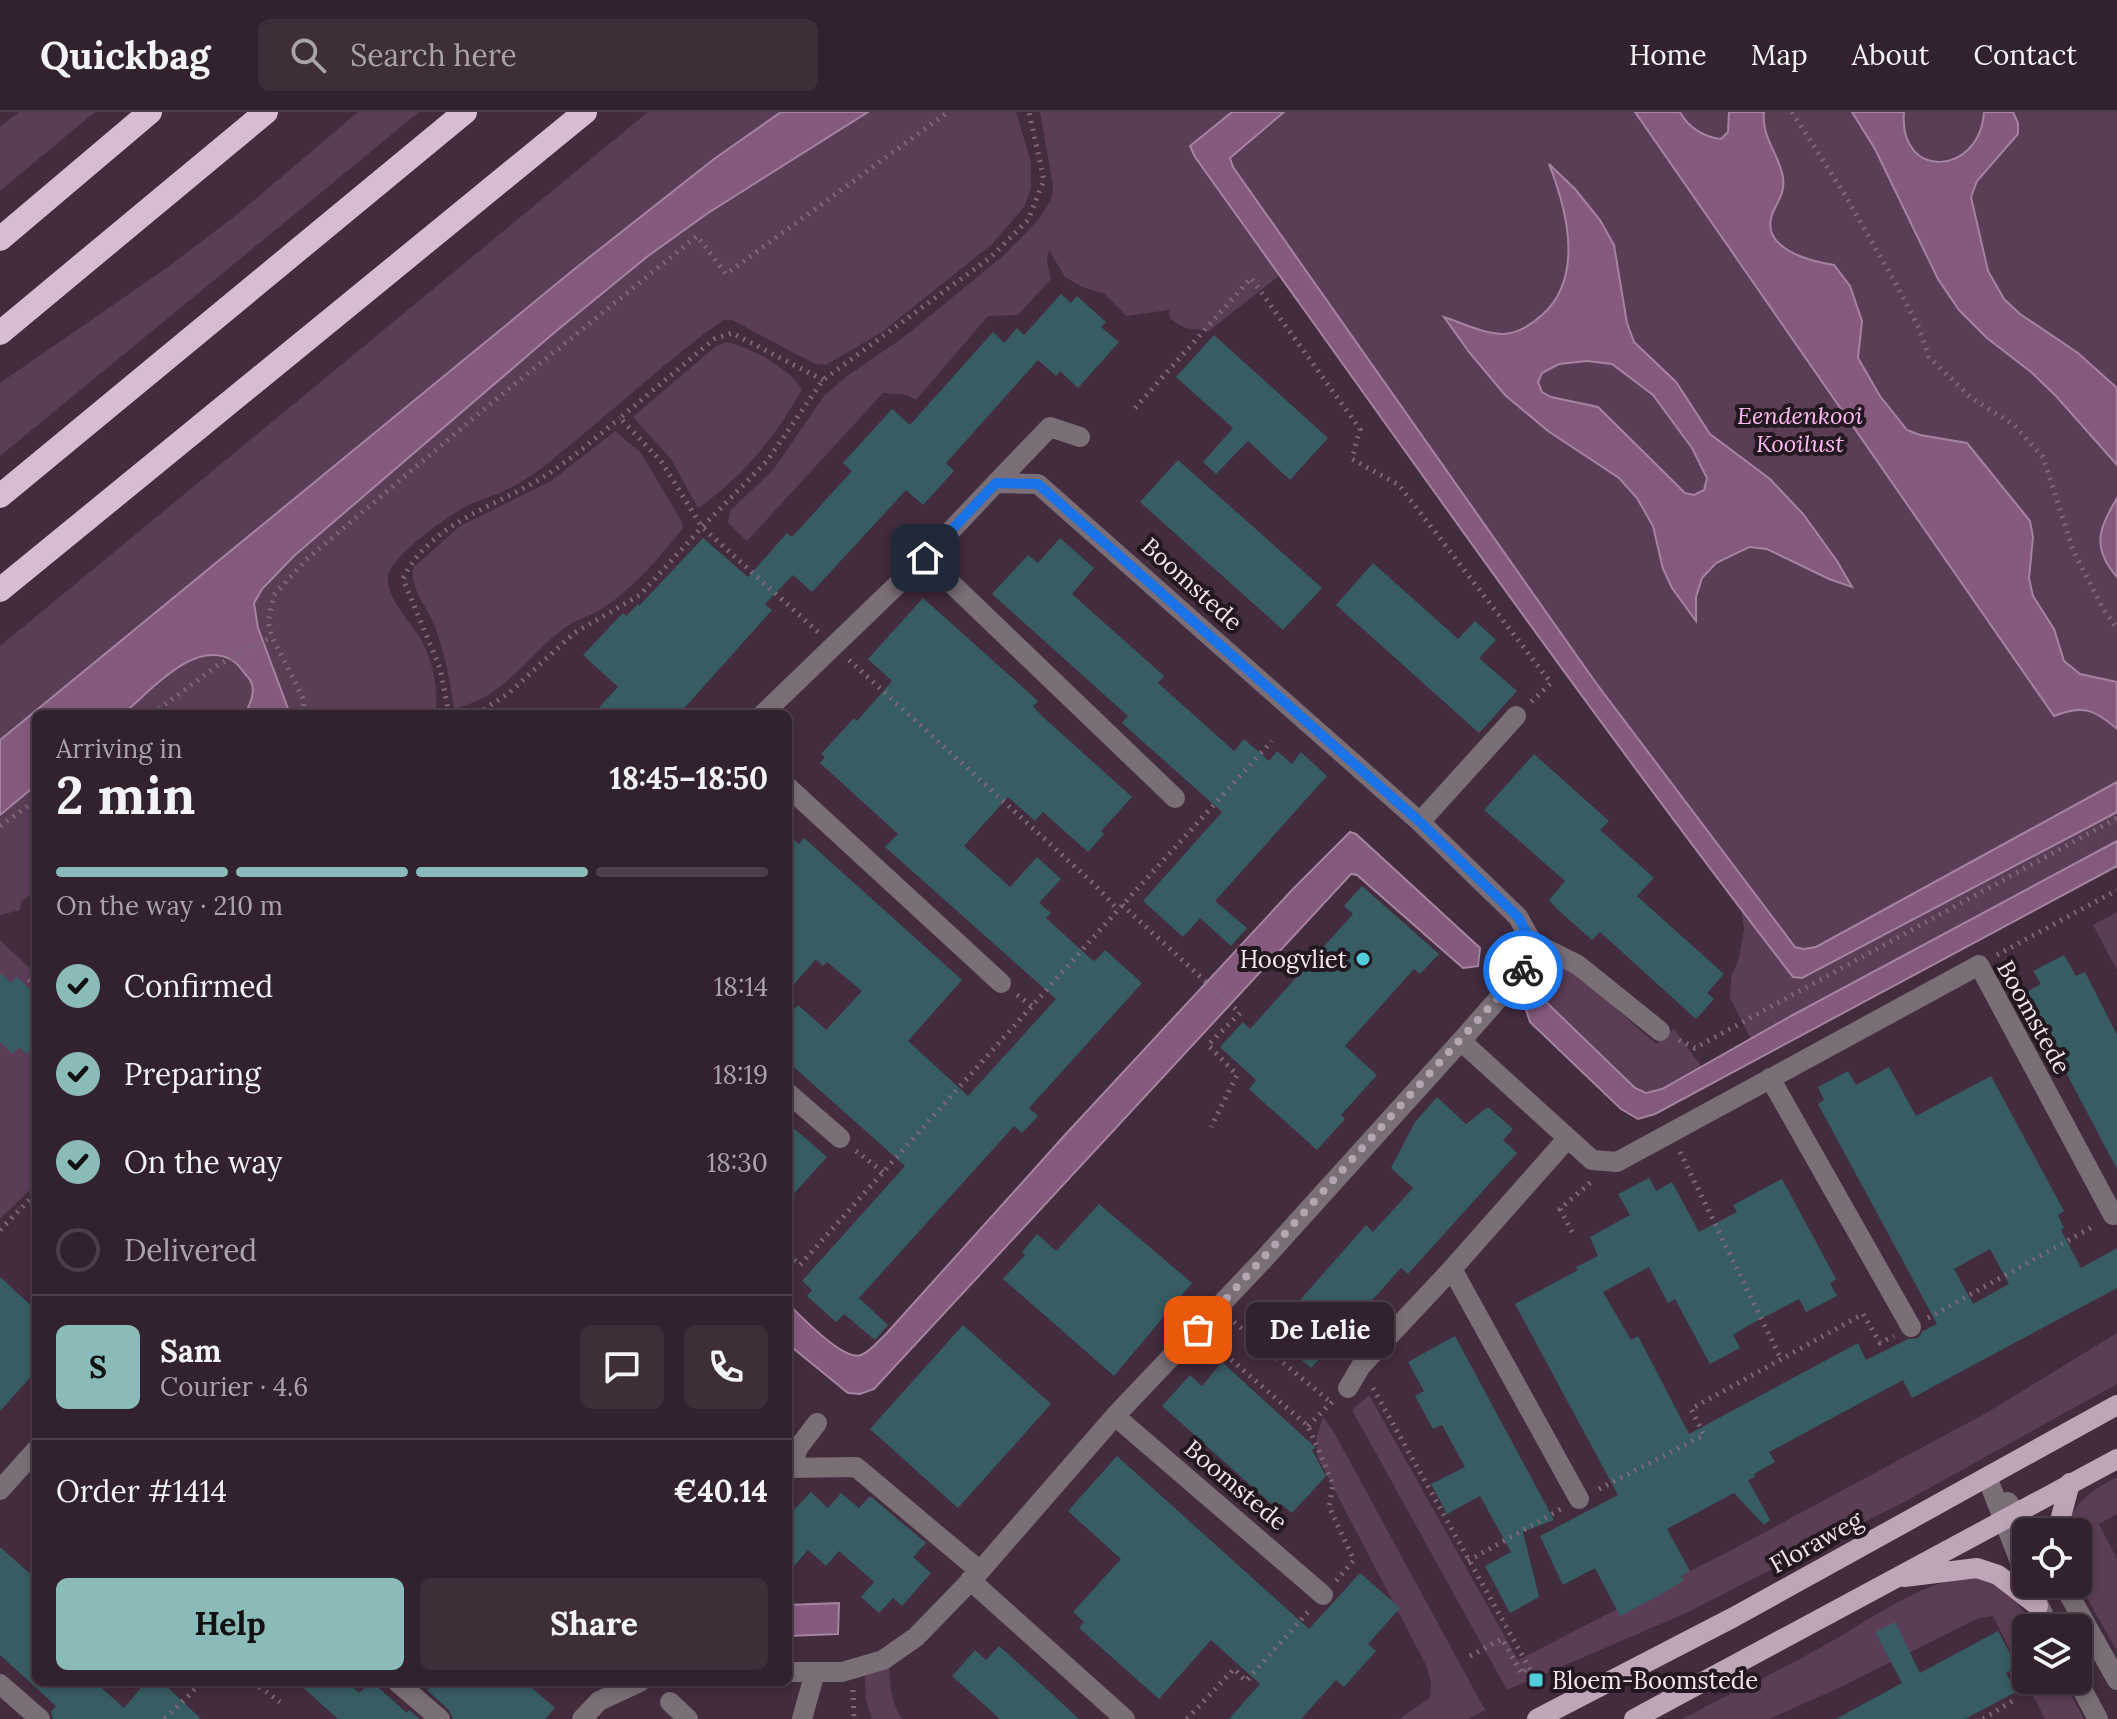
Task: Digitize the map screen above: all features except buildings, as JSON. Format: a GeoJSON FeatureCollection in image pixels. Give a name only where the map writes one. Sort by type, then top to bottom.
{"type":"FeatureCollection","features":[{"type":"Feature","properties":{"kind":"highway"},"geometry":{"type":"LineString","coordinates":[[0,239],[150,112]]}},
{"type":"Feature","properties":{"kind":"highway"},"geometry":{"type":"LineString","coordinates":[[0,333],[266,112]]}},
{"type":"Feature","properties":{"kind":"highway"},"geometry":{"type":"LineString","coordinates":[[0,496],[465,112]]}},
{"type":"Feature","properties":{"kind":"highway"},"geometry":{"type":"LineString","coordinates":[[0,590],[585,112]]}},
{"type":"Feature","properties":{"kind":"highway"},"geometry":{"type":"LineString","coordinates":[[0,605],[119,494]]}},
{"type":"Feature","properties":{"kind":"main road","name":"Floraweg"},"geometry":{"type":"LineString","coordinates":[[1537,1719],[1734,1617],[2117,1405]]}},
{"type":"Feature","properties":{"kind":"main road"},"geometry":{"type":"LineString","coordinates":[[1634,1719],[2117,1459]]}},
{"type":"Feature","properties":{"kind":"main road"},"geometry":{"type":"LineString","coordinates":[[2061,1518],[2070,1483]]}},
{"type":"Feature","properties":{"kind":"main road"},"geometry":{"type":"LineString","coordinates":[[1892,1578],[1977,1568],[1998,1575],[2038,1606]]}},
{"type":"Feature","properties":{"kind":"street"},"geometry":{"type":"LineString","coordinates":[[767,710],[925,558],[1050,427],[1080,437]]}},
{"type":"Feature","properties":{"kind":"street","name":"Boomstede"},"geometry":{"type":"LineString","coordinates":[[996,483],[1038,484],[1420,822],[1518,917],[1532,942],[1578,965],[1660,1031]]}},
{"type":"Feature","properties":{"kind":"street"},"geometry":{"type":"LineString","coordinates":[[925,558],[1175,798]]}},
{"type":"Feature","properties":{"kind":"street"},"geometry":{"type":"LineString","coordinates":[[1420,822],[1516,716]]}},
{"type":"Feature","properties":{"kind":"street"},"geometry":{"type":"LineString","coordinates":[[792,791],[1001,983]]}},
{"type":"Feature","properties":{"kind":"street"},"geometry":{"type":"LineString","coordinates":[[792,1672],[842,1672],[883,1660],[916,1637],[1461,1041],[1526,967],[1532,942]]}},
{"type":"Feature","properties":{"kind":"street","name":"Boomstede"},"geometry":{"type":"LineString","coordinates":[[1605,1161],[1617,1162],[1979,965],[2113,1215]]}},
{"type":"Feature","properties":{"kind":"street"},"geometry":{"type":"LineString","coordinates":[[1461,1041],[1592,1160],[1605,1161]]}},
{"type":"Feature","properties":{"kind":"street"},"geometry":{"type":"LineString","coordinates":[[1770,1078],[1911,1327]]}},
{"type":"Feature","properties":{"kind":"street"},"geometry":{"type":"LineString","coordinates":[[792,1096],[840,1138]]}},
{"type":"Feature","properties":{"kind":"street"},"geometry":{"type":"LineString","coordinates":[[1348,1388],[1361,1366],[1568,1138]]}},
{"type":"Feature","properties":{"kind":"street"},"geometry":{"type":"LineString","coordinates":[[1452,1269],[1579,1499]]}},
{"type":"Feature","properties":{"kind":"street","name":"Boomstede"},"geometry":{"type":"LineString","coordinates":[[1115,1416],[1323,1595]]}},
{"type":"Feature","properties":{"kind":"street"},"geometry":{"type":"LineString","coordinates":[[792,1463],[798,1448],[817,1423]]}},
{"type":"Feature","properties":{"kind":"street"},"geometry":{"type":"LineString","coordinates":[[0,1490],[32,1454]]}},
{"type":"Feature","properties":{"kind":"street"},"geometry":{"type":"LineString","coordinates":[[792,1468],[856,1467],[1125,1719]]}},
{"type":"Feature","properties":{"kind":"street"},"geometry":{"type":"LineString","coordinates":[[1987,1477],[2012,1527]]}},
{"type":"Feature","properties":{"kind":"street"},"geometry":{"type":"LineString","coordinates":[[2035,1598],[2042,1614]]}},
{"type":"Feature","properties":{"kind":"street"},"geometry":{"type":"LineString","coordinates":[[2071,1598],[2117,1680]]}},
{"type":"Feature","properties":{"kind":"street"},"geometry":{"type":"LineString","coordinates":[[802,1719],[815,1672]]}},
{"type":"Feature","properties":{"kind":"street"},"geometry":{"type":"LineString","coordinates":[[0,1684],[40,1719]]}},
{"type":"Feature","properties":{"kind":"street"},"geometry":{"type":"LineString","coordinates":[[402,1686],[440,1719]]}},
{"type":"Feature","properties":{"kind":"street"},"geometry":{"type":"LineString","coordinates":[[582,1719],[599,1701],[631,1686]]}},
{"type":"Feature","properties":{"kind":"street"},"geometry":{"type":"LineString","coordinates":[[2085,1694],[2098,1719]]}},
{"type":"Feature","properties":{"kind":"street"},"geometry":{"type":"LineString","coordinates":[[670,1702],[688,1719]]}},
{"type":"Feature","properties":{"kind":"path"},"geometry":{"type":"LineString","coordinates":[[303,710],[304,700],[272,637],[268,622],[274,595],[307,559],[489,405],[697,236],[726,274],[948,112]]}},
{"type":"Feature","properties":{"kind":"path"},"geometry":{"type":"LineString","coordinates":[[483,710],[509,693],[574,633],[640,595],[767,461],[823,380],[991,257],[1028,220],[1044,180],[1029,112]]}},
{"type":"Feature","properties":{"kind":"path"},"geometry":{"type":"LineString","coordinates":[[1792,112],[1845,195],[1896,284],[1919,328],[1929,357],[1970,397],[2014,425],[2043,457],[2073,550],[2103,609],[2117,628]]}},
{"type":"Feature","properties":{"kind":"path"},"geometry":{"type":"LineString","coordinates":[[1135,408],[1251,278],[1360,429],[1352,459],[1399,485],[1551,683],[1516,716]]}},
{"type":"Feature","properties":{"kind":"path"},"geometry":{"type":"LineString","coordinates":[[448,710],[440,668],[403,579],[412,559],[465,516],[550,473],[714,339],[732,333],[823,380]]}},
{"type":"Feature","properties":{"kind":"path"},"geometry":{"type":"LineString","coordinates":[[620,418],[661,461],[702,527],[1240,1013],[1208,1045],[1237,1075],[1211,1127]]}},
{"type":"Feature","properties":{"kind":"path"},"geometry":{"type":"LineString","coordinates":[[157,710],[218,665],[272,637]]}},
{"type":"Feature","properties":{"kind":"path"},"geometry":{"type":"LineString","coordinates":[[792,1258],[800,1265],[1272,741]]}},
{"type":"Feature","properties":{"kind":"path"},"geometry":{"type":"LineString","coordinates":[[0,826],[32,803]]}},
{"type":"Feature","properties":{"kind":"path"},"geometry":{"type":"LineString","coordinates":[[1660,1031],[1695,1048],[2117,818]]}},
{"type":"Feature","properties":{"kind":"path"},"geometry":{"type":"LineString","coordinates":[[1979,965],[2117,890]]}},
{"type":"Feature","properties":{"kind":"path"},"geometry":{"type":"LineString","coordinates":[[28,980],[32,984]]}},
{"type":"Feature","properties":{"kind":"path"},"geometry":{"type":"LineString","coordinates":[[1672,1133],[1781,1359]]}},
{"type":"Feature","properties":{"kind":"path"},"geometry":{"type":"LineString","coordinates":[[840,1138],[883,1172]]}},
{"type":"Feature","properties":{"kind":"path"},"geometry":{"type":"LineString","coordinates":[[1572,1232],[1560,1209],[1604,1171],[1605,1161]]}},
{"type":"Feature","properties":{"kind":"path"},"geometry":{"type":"LineString","coordinates":[[0,1230],[32,1197]]}},
{"type":"Feature","properties":{"kind":"path"},"geometry":{"type":"LineString","coordinates":[[1468,1561],[1579,1499],[1704,1435],[1691,1409],[1863,1314],[1880,1343],[2113,1215]]}},
{"type":"Feature","properties":{"kind":"path"},"geometry":{"type":"LineString","coordinates":[[1218,1308],[1338,1408]]}},
{"type":"Feature","properties":{"kind":"path"},"geometry":{"type":"LineString","coordinates":[[1361,1366],[1536,1680]]}},
{"type":"Feature","properties":{"kind":"path"},"geometry":{"type":"LineString","coordinates":[[1308,1426],[1331,1402]]}},
{"type":"Feature","properties":{"kind":"path"},"geometry":{"type":"LineString","coordinates":[[1470,1656],[1502,1639],[1522,1674],[1528,1667]]}},
{"type":"Feature","properties":{"kind":"path"},"geometry":{"type":"LineString","coordinates":[[165,1719],[198,1686]]}},
{"type":"Feature","properties":{"kind":"path"},"geometry":{"type":"LineString","coordinates":[[258,1686],[280,1702]]}},
{"type":"Feature","properties":{"kind":"path"},"geometry":{"type":"LineString","coordinates":[[1983,1719],[2017,1698]]}},
{"type":"Feature","properties":{"kind":"green space"},"geometry":{"type":"Polygon","coordinates":[[[19,112],[95,112],[0,191],[0,127],[19,112]]]}},
{"type":"Feature","properties":{"kind":"green space"},"geometry":{"type":"Polygon","coordinates":[[[358,112],[419,112],[0,456],[0,383],[168,267],[239,213],[358,112]]]}},
{"type":"Feature","properties":{"kind":"green space"},"geometry":{"type":"Polygon","coordinates":[[[648,112],[781,112],[714,159],[577,267],[37,710],[32,710],[32,714],[0,740],[0,646],[648,112]]]}},
{"type":"Feature","properties":{"kind":"green space"},"geometry":{"type":"Polygon","coordinates":[[[868,112],[1016,112],[1031,162],[1031,189],[1024,207],[992,244],[882,332],[826,365],[815,364],[732,320],[723,320],[539,470],[507,490],[467,506],[408,549],[391,570],[389,587],[430,660],[436,687],[436,710],[289,710],[258,628],[254,603],[262,589],[295,555],[555,332],[648,256],[708,213],[868,112]]]}},
{"type":"Feature","properties":{"kind":"green space","name":"Eendenkooi Kooilust"},"geometry":{"type":"Polygon","coordinates":[[[1040,112],[2117,112],[2117,855],[1821,1001],[1751,1039],[1730,998],[1731,978],[1739,958],[1744,929],[1741,909],[1793,977],[1195,157],[1280,275],[1209,331],[1185,328],[1170,319],[1169,310],[1126,316],[1105,294],[1082,287],[1065,277],[1049,250],[1047,261],[1051,279],[1018,315],[988,316],[916,400],[907,395],[883,393],[747,541],[728,523],[730,511],[773,470],[824,396],[847,376],[904,337],[1003,256],[1038,220],[1051,200],[1053,186],[1040,112]]]}},
{"type":"Feature","properties":{"kind":"green space"},"geometry":{"type":"Polygon","coordinates":[[[727,342],[768,360],[787,373],[802,389],[781,423],[744,469],[698,508],[671,459],[633,417],[716,346],[727,342]]]}},
{"type":"Feature","properties":{"kind":"green space"},"geometry":{"type":"Polygon","coordinates":[[[615,431],[641,453],[683,528],[624,592],[600,610],[562,630],[488,695],[454,709],[442,647],[414,584],[413,568],[460,526],[551,481],[615,431]]]}},
{"type":"Feature","properties":{"kind":"green space"},"geometry":{"type":"Polygon","coordinates":[[[210,654],[232,661],[252,680],[253,697],[247,710],[128,710],[188,659],[210,654]]]}},
{"type":"Feature","properties":{"kind":"green space"},"geometry":{"type":"Polygon","coordinates":[[[32,788],[32,893],[21,902],[20,910],[0,915],[0,815],[32,788]]]}},
{"type":"Feature","properties":{"kind":"green space"},"geometry":{"type":"Polygon","coordinates":[[[2117,912],[2117,970],[2093,925],[2117,912]]]}},
{"type":"Feature","properties":{"kind":"green space"},"geometry":{"type":"Polygon","coordinates":[[[0,940],[32,970],[32,1188],[0,1219],[0,940]]]}},
{"type":"Feature","properties":{"kind":"green space"},"geometry":{"type":"Polygon","coordinates":[[[1567,966],[1656,1044],[1674,1029],[1702,1067],[1661,1089],[1644,1091],[1635,1088],[1543,999],[1555,968],[1567,966]]]}},
{"type":"Feature","properties":{"kind":"green space"},"geometry":{"type":"Polygon","coordinates":[[[2117,1333],[2117,1384],[1904,1502],[1686,1613],[1507,1690],[1352,1410],[1369,1395],[1518,1660],[1988,1412],[2117,1333]]]}},
{"type":"Feature","properties":{"kind":"green space"},"geometry":{"type":"Polygon","coordinates":[[[1323,1417],[1485,1710],[1468,1719],[1399,1719],[1430,1698],[1431,1683],[1427,1667],[1318,1458],[1316,1439],[1323,1417]]]}},
{"type":"Feature","properties":{"kind":"green space"},"geometry":{"type":"Polygon","coordinates":[[[2117,1477],[2117,1514],[2099,1524],[2117,1559],[2117,1651],[2087,1598],[2092,1598],[2092,1518],[2071,1518],[2078,1505],[2100,1486],[2117,1477]]]}},
{"type":"Feature","properties":{"kind":"green space"},"geometry":{"type":"Polygon","coordinates":[[[1969,1576],[1992,1583],[2008,1593],[2025,1614],[2012,1614],[2012,1654],[1993,1616],[1979,1618],[1769,1719],[1682,1719],[1803,1657],[1910,1596],[1969,1576]]]}},
{"type":"Feature","properties":{"kind":"green space"},"geometry":{"type":"Polygon","coordinates":[[[889,1666],[893,1700],[902,1719],[872,1719],[866,1700],[865,1676],[889,1666]]]}},
{"type":"Feature","properties":{"kind":"green space"},"geometry":{"type":"Polygon","coordinates":[[[2032,1694],[2071,1694],[2084,1719],[2045,1719],[2032,1694]]]}},
{"type":"Feature","properties":{"kind":"shaded area"},"geometry":{"type":"Polygon","coordinates":[[[781,112],[868,112],[708,213],[648,256],[295,555],[262,589],[254,603],[258,628],[289,710],[247,710],[252,699],[250,679],[235,662],[218,655],[189,661],[174,670],[127,710],[37,710],[577,267],[714,159],[781,112]]]}},
{"type":"Feature","properties":{"kind":"shaded area"},"geometry":{"type":"Polygon","coordinates":[[[1232,112],[1284,112],[1230,158],[1233,167],[1596,683],[1795,947],[1816,947],[2117,782],[2117,812],[1802,978],[1793,977],[1565,672],[1195,157],[1190,146],[1232,112]]]}},
{"type":"Feature","properties":{"kind":"shaded area"},"geometry":{"type":"Polygon","coordinates":[[[1635,112],[1680,112],[1697,130],[1721,139],[1728,132],[1729,112],[1764,112],[1765,129],[1783,177],[1782,192],[1770,224],[1773,235],[1779,244],[1800,256],[1834,265],[1850,286],[1862,321],[1858,358],[1880,396],[1907,430],[1967,443],[2030,521],[2033,537],[2029,578],[2033,596],[2054,629],[2064,661],[2080,674],[2117,682],[2117,729],[2088,711],[2054,716],[1635,112]]]}},
{"type":"Feature","properties":{"kind":"shaded area"},"geometry":{"type":"Polygon","coordinates":[[[1852,112],[1904,112],[1906,134],[1913,150],[1926,159],[1940,162],[1955,158],[1969,149],[1979,133],[1984,112],[2013,112],[2018,123],[2018,134],[1977,181],[1971,197],[1988,271],[2004,299],[2020,314],[2078,353],[2117,388],[2117,465],[2056,396],[1959,310],[1938,279],[1875,149],[1852,112]]]}},
{"type":"Feature","properties":{"kind":"shaded area"},"geometry":{"type":"Polygon","coordinates":[[[1549,164],[1600,220],[1614,245],[1627,323],[1634,342],[1676,382],[1710,434],[1770,479],[1803,514],[1852,587],[1767,549],[1749,547],[1716,563],[1702,578],[1696,597],[1696,621],[1672,588],[1663,569],[1653,526],[1637,498],[1619,478],[1548,431],[1505,395],[1469,352],[1444,317],[1489,332],[1504,334],[1520,330],[1542,315],[1564,282],[1568,263],[1566,222],[1549,164]],[[1587,361],[1559,364],[1542,373],[1538,382],[1542,392],[1551,397],[1598,407],[1685,493],[1694,495],[1704,490],[1707,478],[1692,448],[1653,395],[1612,364],[1587,361]]]}},
{"type":"Feature","properties":{"kind":"shaded area"},"geometry":{"type":"Polygon","coordinates":[[[2117,498],[2117,577],[2104,556],[2100,538],[2117,498]]]}},
{"type":"Feature","properties":{"kind":"shaded area"},"geometry":{"type":"Polygon","coordinates":[[[32,714],[32,788],[0,815],[0,740],[32,714]]]}},
{"type":"Feature","properties":{"kind":"shaded area"},"geometry":{"type":"Polygon","coordinates":[[[1350,832],[1356,834],[1480,948],[1478,966],[1463,968],[1357,875],[1351,874],[874,1389],[860,1394],[848,1393],[792,1347],[792,1308],[844,1352],[861,1355],[871,1349],[1293,889],[1350,832]]]}},
{"type":"Feature","properties":{"kind":"shaded area"},"geometry":{"type":"Polygon","coordinates":[[[2117,841],[2117,866],[1655,1114],[1638,1119],[1621,1109],[1530,1022],[1523,1001],[1543,999],[1635,1088],[1646,1093],[1662,1089],[2117,841]]]}},
{"type":"Feature","properties":{"kind":"shaded area"},"geometry":{"type":"Polygon","coordinates":[[[839,1603],[838,1634],[792,1636],[792,1605],[839,1603]]]}},
{"type":"Feature","properties":{"kind":"way so far"},"geometry":{"type":"LineString","coordinates":[[1198,1330],[1523,970]]}},
{"type":"Feature","properties":{"kind":"place","name":"Hoogvliet"},"geometry":{"type":"Point","coordinates":[1363,959]}},
{"type":"Feature","properties":{"kind":"place","name":"De Lelie"},"geometry":{"type":"Point","coordinates":[1198,1330]}},
{"type":"Feature","properties":{"kind":"place","name":"Bloem-Boomstede"},"geometry":{"type":"Point","coordinates":[1536,1680]}},
{"type":"Feature","properties":{"kind":"route"},"geometry":{"type":"LineString","coordinates":[[925,558],[996,483],[1038,484],[1420,822],[1518,917],[1532,942],[1523,970]]}}]}
